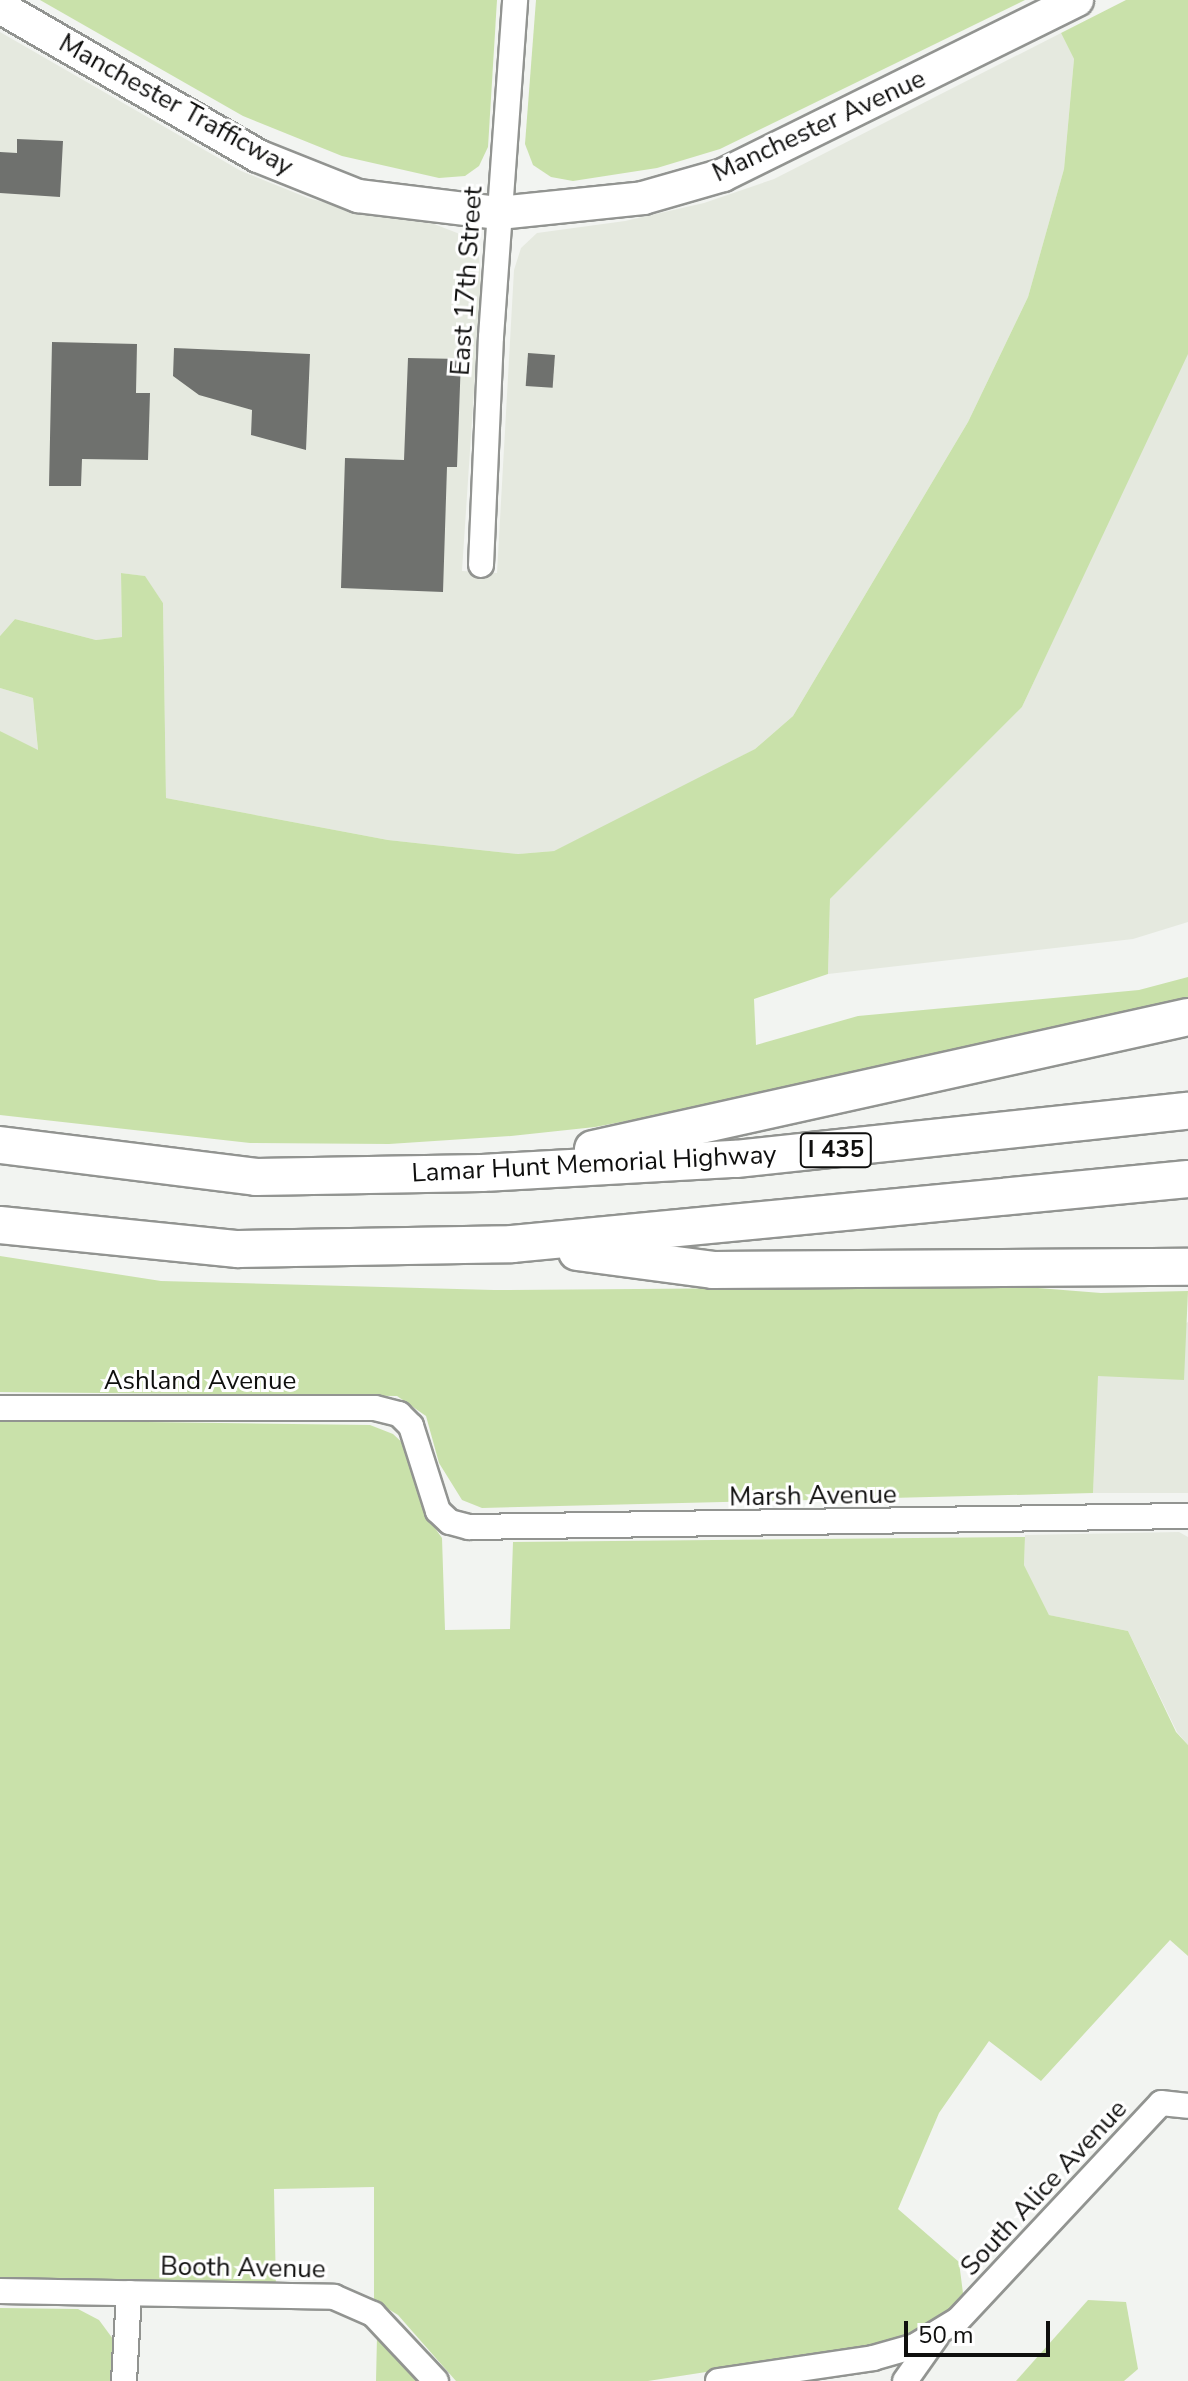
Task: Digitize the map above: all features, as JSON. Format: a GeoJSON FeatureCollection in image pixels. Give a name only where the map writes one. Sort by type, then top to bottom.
{"type":"FeatureCollection","features":[{"type":"Feature","properties":{"kind":"highway"},"geometry":{"type":"LineString","coordinates":[[482,1173],[1188,1017]]}},
{"type":"Feature","properties":{"kind":"highway","name":"Lamar Hunt Memorial Highway"},"geometry":{"type":"LineString","coordinates":[[0,1145],[256,1177],[482,1173],[736,1159],[1188,1111]]}},
{"type":"Feature","properties":{"kind":"highway","name":"I 435"},"geometry":{"type":"LineString","coordinates":[[0,1225],[238,1249],[512,1244],[1188,1179]]}},
{"type":"Feature","properties":{"kind":"highway"},"geometry":{"type":"LineString","coordinates":[[512,1244],[713,1270],[1188,1267]]}},
{"type":"Feature","properties":{"kind":"main road","name":"Manchester Avenue"},"geometry":{"type":"LineString","coordinates":[[499,213],[643,198],[723,175],[1077,0]]}},
{"type":"Feature","properties":{"kind":"main road","name":"Manchester Trafficway"},"geometry":{"type":"LineString","coordinates":[[0,7],[258,156],[358,196],[499,213]]}},
{"type":"Feature","properties":{"kind":"street","name":"East 17th Street"},"geometry":{"type":"LineString","coordinates":[[481,565],[499,213],[515,0]]}},
{"type":"Feature","properties":{"kind":"street","name":"Ashland Avenue"},"geometry":{"type":"LineString","coordinates":[[0,1408],[375,1408],[399,1414],[411,1426],[442,1515]]}},
{"type":"Feature","properties":{"kind":"street","name":"Marsh Avenue"},"geometry":{"type":"LineString","coordinates":[[442,1515],[469,1527],[1188,1516]]}},
{"type":"Feature","properties":{"kind":"street","name":"South Alice Avenue"},"geometry":{"type":"LineString","coordinates":[[905,2381],[939,2331],[958,2320],[1161,2103],[1188,2106]]}},
{"type":"Feature","properties":{"kind":"street","name":"Booth Avenue"},"geometry":{"type":"LineString","coordinates":[[0,2291],[334,2297],[373,2314],[430,2375]]}},
{"type":"Feature","properties":{"kind":"street"},"geometry":{"type":"LineString","coordinates":[[124,2381],[129,2293]]}},
{"type":"Feature","properties":{"kind":"street"},"geometry":{"type":"LineString","coordinates":[[718,2381],[873,2358],[915,2346],[939,2331]]}},
{"type":"Feature","properties":{"kind":"shaded area"},"geometry":{"type":"Polygon","coordinates":[[[0,32],[241,171],[308,198],[380,217],[429,222],[470,238],[479,256],[481,285],[462,571],[497,573],[514,270],[521,248],[537,233],[625,221],[704,203],[774,179],[1061,33],[1074,59],[1064,169],[1028,297],[968,422],[793,716],[755,749],[674,792],[554,851],[518,854],[388,840],[166,798],[163,603],[144,576],[121,573],[122,637],[96,640],[15,619],[0,636],[0,32]]]}},
{"type":"Feature","properties":{"kind":"shaded area"},"geometry":{"type":"Polygon","coordinates":[[[1188,350],[1188,922],[1133,939],[828,974],[830,899],[1022,707],[1188,350]]]}},
{"type":"Feature","properties":{"kind":"shaded area"},"geometry":{"type":"Polygon","coordinates":[[[0,688],[33,698],[38,751],[0,731],[0,688]]]}},
{"type":"Feature","properties":{"kind":"shaded area"},"geometry":{"type":"Polygon","coordinates":[[[1188,1322],[1188,1493],[1093,1493],[1097,1376],[1188,1322]]]}},
{"type":"Feature","properties":{"kind":"shaded area"},"geometry":{"type":"Polygon","coordinates":[[[1179,1532],[1188,1537],[1188,1745],[1177,1732],[1128,1631],[1049,1615],[1024,1565],[1025,1535],[1179,1532]]]}},
{"type":"Feature","properties":{"kind":"green space"},"geometry":{"type":"Polygon","coordinates":[[[40,0],[497,0],[488,147],[479,166],[465,176],[439,178],[342,156],[243,116],[40,0]]]}},
{"type":"Feature","properties":{"kind":"green space"},"geometry":{"type":"Polygon","coordinates":[[[536,0],[1025,0],[720,149],[657,168],[573,181],[551,177],[533,165],[525,144],[536,0]]]}},
{"type":"Feature","properties":{"kind":"green space"},"geometry":{"type":"Polygon","coordinates":[[[1126,0],[1188,0],[1188,354],[1022,707],[830,899],[828,974],[754,999],[756,1045],[858,1016],[1139,990],[1188,977],[1188,999],[742,1099],[595,1127],[511,1136],[389,1144],[250,1143],[0,1115],[0,731],[38,750],[33,698],[0,688],[0,636],[15,619],[96,640],[122,637],[121,573],[145,576],[163,603],[166,798],[388,840],[518,854],[554,851],[755,749],[793,716],[968,422],[1028,297],[1064,169],[1074,59],[1061,33],[1126,0]]]}},
{"type":"Feature","properties":{"kind":"green space"},"geometry":{"type":"Polygon","coordinates":[[[0,1256],[161,1281],[494,1290],[1013,1286],[1101,1293],[1188,1291],[1184,1380],[1098,1376],[1093,1493],[482,1508],[462,1500],[439,1463],[426,1416],[397,1396],[0,1392],[0,1256]]]}},
{"type":"Feature","properties":{"kind":"green space"},"geometry":{"type":"Polygon","coordinates":[[[0,1420],[370,1425],[393,1434],[407,1447],[430,1521],[442,1538],[445,1630],[510,1629],[513,1542],[1025,1537],[1024,1565],[1049,1615],[1128,1631],[1176,1732],[1188,1745],[1188,1956],[1170,1940],[1041,2081],[989,2041],[939,2113],[898,2209],[959,2262],[964,2301],[944,2319],[905,2338],[835,2352],[648,2381],[456,2381],[398,2315],[374,2300],[374,2187],[274,2189],[276,2289],[0,2280],[0,1420]]]}},
{"type":"Feature","properties":{"kind":"green space"},"geometry":{"type":"Polygon","coordinates":[[[1088,2300],[1126,2302],[1138,2369],[1124,2381],[1016,2381],[1088,2300]]]}},
{"type":"Feature","properties":{"kind":"green space"},"geometry":{"type":"Polygon","coordinates":[[[0,2308],[78,2309],[99,2320],[113,2339],[111,2381],[0,2381],[0,2308]]]}},
{"type":"Feature","properties":{"kind":"green space"},"geometry":{"type":"Polygon","coordinates":[[[377,2336],[397,2358],[419,2381],[376,2381],[377,2336]]]}},
{"type":"Feature","properties":{"kind":"building"},"geometry":{"type":"Polygon","coordinates":[[[17,139],[63,141],[60,197],[0,193],[0,152],[17,153],[17,139]]]}},
{"type":"Feature","properties":{"kind":"building"},"geometry":{"type":"Polygon","coordinates":[[[52,342],[137,344],[136,393],[150,393],[148,460],[82,459],[81,486],[49,486],[52,342]]]}},
{"type":"Feature","properties":{"kind":"building"},"geometry":{"type":"Polygon","coordinates":[[[174,348],[310,354],[306,450],[251,435],[252,410],[199,395],[173,376],[174,348]]]}},
{"type":"Feature","properties":{"kind":"building"},"geometry":{"type":"Polygon","coordinates":[[[528,353],[555,355],[553,388],[526,386],[528,353]]]}},
{"type":"Feature","properties":{"kind":"building"},"geometry":{"type":"Polygon","coordinates":[[[408,358],[461,359],[457,467],[447,467],[443,592],[341,588],[345,458],[404,460],[408,358]]]}}]}
